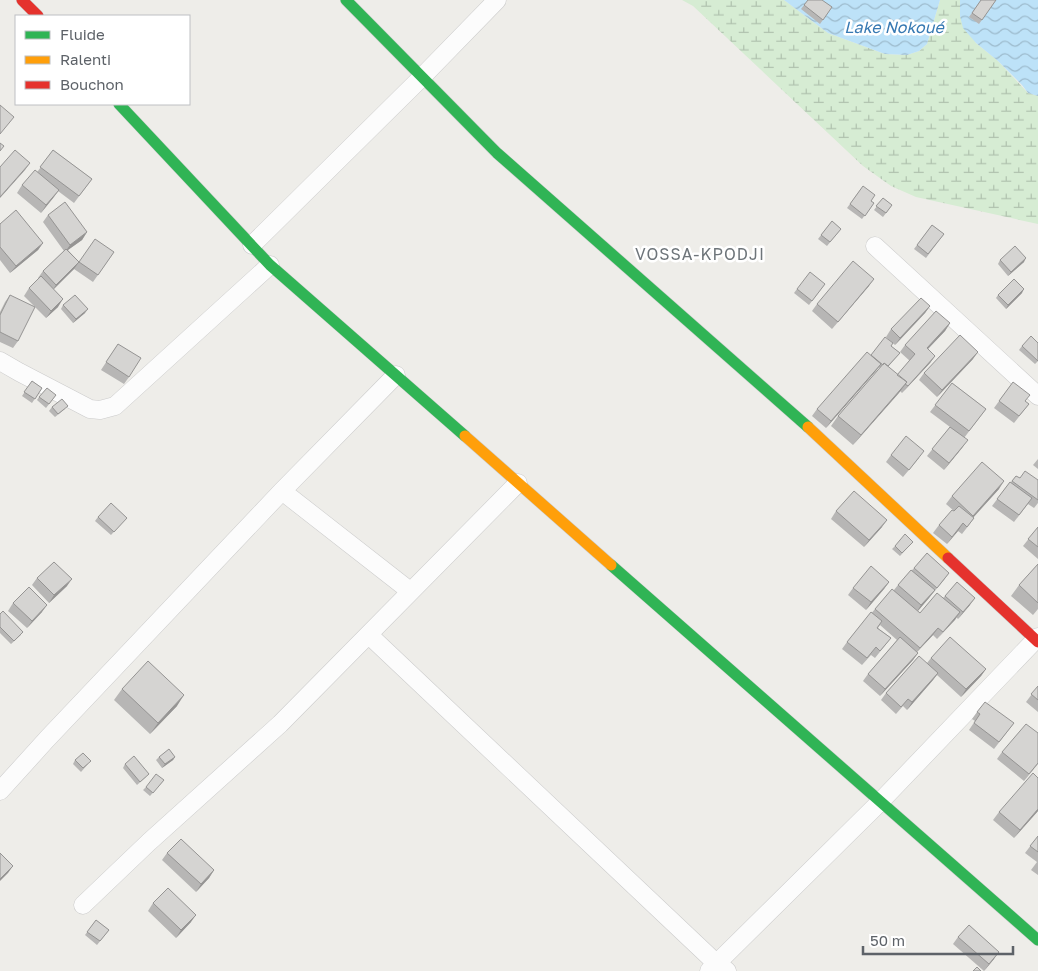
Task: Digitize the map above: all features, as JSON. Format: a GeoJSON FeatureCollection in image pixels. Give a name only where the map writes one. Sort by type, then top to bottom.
{"type":"FeatureCollection","features":[{"type":"Feature","properties":{"kind":"street"},"geometry":{"type":"LineString","coordinates":[[22,0],[37,15]]}},
{"type":"Feature","properties":{"kind":"street"},"geometry":{"type":"LineString","coordinates":[[346,0],[497,153],[827,444],[1037,639],[718,968],[369,635]]}},
{"type":"Feature","properties":{"kind":"street"},"geometry":{"type":"LineString","coordinates":[[252,245],[497,0]]}},
{"type":"Feature","properties":{"kind":"street"},"geometry":{"type":"LineString","coordinates":[[120,105],[270,265],[1038,940]]}},
{"type":"Feature","properties":{"kind":"street"},"geometry":{"type":"LineString","coordinates":[[874,246],[1038,396]]}},
{"type":"Feature","properties":{"kind":"street"},"geometry":{"type":"LineString","coordinates":[[0,360],[18,372],[90,409],[100,410],[115,406],[270,265]]}},
{"type":"Feature","properties":{"kind":"street"},"geometry":{"type":"LineString","coordinates":[[0,791],[46,739],[282,491],[396,375]]}},
{"type":"Feature","properties":{"kind":"street"},"geometry":{"type":"LineString","coordinates":[[83,904],[280,724],[518,483]]}},
{"type":"Feature","properties":{"kind":"street"},"geometry":{"type":"LineString","coordinates":[[282,491],[410,591]]}},
{"type":"Feature","properties":{"kind":"green space"},"geometry":{"type":"Polygon","coordinates":[[[682,0],[784,0],[828,33],[885,54],[907,55],[919,51],[927,44],[940,0],[960,0],[960,16],[976,43],[998,61],[1028,93],[1038,96],[1038,224],[916,197],[891,186],[863,166],[693,6],[682,0]]]}},
{"type":"Feature","properties":{"kind":"water","name":"Lake Nokoué"},"geometry":{"type":"Polygon","coordinates":[[[784,0],[940,0],[927,44],[919,51],[907,55],[885,54],[828,33],[784,0]]]}},
{"type":"Feature","properties":{"kind":"water","name":"Lake Nokoué"},"geometry":{"type":"Polygon","coordinates":[[[960,0],[1038,0],[1038,96],[1028,93],[963,28],[960,16],[960,0]]]}},
{"type":"Feature","properties":{"kind":"building"},"geometry":{"type":"Polygon","coordinates":[[[808,0],[822,0],[832,7],[823,20],[804,5],[808,0]]]}},
{"type":"Feature","properties":{"kind":"building"},"geometry":{"type":"Polygon","coordinates":[[[981,0],[996,0],[982,20],[972,13],[981,0]]]}},
{"type":"Feature","properties":{"kind":"building"},"geometry":{"type":"Polygon","coordinates":[[[0,105],[14,117],[0,134],[0,105]]]}},
{"type":"Feature","properties":{"kind":"building"},"geometry":{"type":"Polygon","coordinates":[[[0,143],[4,146],[0,151],[0,143]]]}},
{"type":"Feature","properties":{"kind":"building"},"geometry":{"type":"Polygon","coordinates":[[[15,150],[30,163],[0,197],[0,167],[15,150]]]}},
{"type":"Feature","properties":{"kind":"building"},"geometry":{"type":"Polygon","coordinates":[[[53,150],[92,179],[79,196],[40,167],[53,150]]]}},
{"type":"Feature","properties":{"kind":"building"},"geometry":{"type":"Polygon","coordinates":[[[35,170],[59,190],[46,205],[22,185],[35,170]]]}},
{"type":"Feature","properties":{"kind":"building"},"geometry":{"type":"Polygon","coordinates":[[[863,186],[875,195],[871,201],[874,203],[865,216],[850,204],[863,186]]]}},
{"type":"Feature","properties":{"kind":"building"},"geometry":{"type":"Polygon","coordinates":[[[883,198],[892,205],[886,213],[876,206],[883,198]]]}},
{"type":"Feature","properties":{"kind":"building"},"geometry":{"type":"Polygon","coordinates":[[[65,202],[87,232],[70,245],[48,215],[65,202]]]}},
{"type":"Feature","properties":{"kind":"building"},"geometry":{"type":"Polygon","coordinates":[[[16,210],[43,243],[16,266],[0,247],[0,224],[16,210]]]}},
{"type":"Feature","properties":{"kind":"building"},"geometry":{"type":"Polygon","coordinates":[[[832,221],[841,229],[830,242],[821,235],[832,221]]]}},
{"type":"Feature","properties":{"kind":"building"},"geometry":{"type":"Polygon","coordinates":[[[932,225],[944,234],[928,254],[917,245],[932,225]]]}},
{"type":"Feature","properties":{"kind":"building"},"geometry":{"type":"Polygon","coordinates":[[[95,239],[114,252],[98,275],[79,262],[95,239]]]}},
{"type":"Feature","properties":{"kind":"building"},"geometry":{"type":"Polygon","coordinates":[[[1015,246],[1026,258],[1011,272],[1000,260],[1015,246]]]}},
{"type":"Feature","properties":{"kind":"building"},"geometry":{"type":"Polygon","coordinates":[[[66,249],[79,262],[56,285],[43,271],[66,249]]]}},
{"type":"Feature","properties":{"kind":"building"},"geometry":{"type":"Polygon","coordinates":[[[853,261],[874,279],[838,322],[817,304],[853,261]]]}},
{"type":"Feature","properties":{"kind":"building"},"geometry":{"type":"Polygon","coordinates":[[[810,272],[825,284],[812,301],[797,289],[810,272]]]}},
{"type":"Feature","properties":{"kind":"building"},"geometry":{"type":"Polygon","coordinates":[[[41,276],[63,299],[51,311],[29,288],[41,276]]]}},
{"type":"Feature","properties":{"kind":"building"},"geometry":{"type":"Polygon","coordinates":[[[1014,279],[1024,289],[1008,305],[998,295],[1014,279]]]}},
{"type":"Feature","properties":{"kind":"building"},"geometry":{"type":"Polygon","coordinates":[[[10,295],[35,307],[18,341],[0,332],[0,315],[10,295]]]}},
{"type":"Feature","properties":{"kind":"building"},"geometry":{"type":"Polygon","coordinates":[[[75,295],[88,309],[76,319],[63,305],[75,295]]]}},
{"type":"Feature","properties":{"kind":"building"},"geometry":{"type":"Polygon","coordinates":[[[921,298],[930,306],[900,338],[891,329],[921,298]]]}},
{"type":"Feature","properties":{"kind":"building"},"geometry":{"type":"Polygon","coordinates":[[[936,311],[950,323],[927,348],[935,356],[908,386],[905,384],[907,382],[897,375],[915,354],[905,345],[936,311]]]}},
{"type":"Feature","properties":{"kind":"building"},"geometry":{"type":"Polygon","coordinates":[[[960,335],[978,352],[942,390],[924,373],[960,335]]]}},
{"type":"Feature","properties":{"kind":"building"},"geometry":{"type":"Polygon","coordinates":[[[1031,336],[1038,343],[1038,361],[1022,346],[1031,336]]]}},
{"type":"Feature","properties":{"kind":"building"},"geometry":{"type":"Polygon","coordinates":[[[885,337],[893,343],[891,346],[900,353],[888,366],[884,363],[883,365],[871,355],[885,337]]]}},
{"type":"Feature","properties":{"kind":"building"},"geometry":{"type":"Polygon","coordinates":[[[118,344],[141,358],[129,377],[106,362],[118,344]]]}},
{"type":"Feature","properties":{"kind":"building"},"geometry":{"type":"Polygon","coordinates":[[[867,352],[881,364],[831,421],[817,409],[867,352]]]}},
{"type":"Feature","properties":{"kind":"building"},"geometry":{"type":"Polygon","coordinates":[[[884,363],[907,382],[861,435],[838,416],[884,363]]]}},
{"type":"Feature","properties":{"kind":"building"},"geometry":{"type":"Polygon","coordinates":[[[32,381],[42,388],[35,399],[24,392],[32,381]]]}},
{"type":"Feature","properties":{"kind":"building"},"geometry":{"type":"Polygon","coordinates":[[[1013,382],[1030,395],[1025,401],[1029,404],[1019,416],[999,401],[1013,382]]]}},
{"type":"Feature","properties":{"kind":"building"},"geometry":{"type":"Polygon","coordinates":[[[952,383],[986,409],[969,431],[935,405],[952,383]]]}},
{"type":"Feature","properties":{"kind":"building"},"geometry":{"type":"Polygon","coordinates":[[[47,388],[56,395],[49,404],[39,397],[47,388]]]}},
{"type":"Feature","properties":{"kind":"building"},"geometry":{"type":"Polygon","coordinates":[[[62,399],[68,406],[58,414],[52,407],[62,399]]]}},
{"type":"Feature","properties":{"kind":"building"},"geometry":{"type":"Polygon","coordinates":[[[950,427],[968,440],[949,463],[932,449],[950,427]]]}},
{"type":"Feature","properties":{"kind":"building"},"geometry":{"type":"Polygon","coordinates":[[[906,436],[924,451],[909,470],[891,455],[906,436]]]}},
{"type":"Feature","properties":{"kind":"building"},"geometry":{"type":"Polygon","coordinates":[[[982,462],[1004,481],[973,516],[952,496],[982,462]]]}},
{"type":"Feature","properties":{"kind":"building"},"geometry":{"type":"Polygon","coordinates":[[[1025,471],[1038,480],[1038,500],[1012,481],[1016,476],[1020,478],[1025,471]]]}},
{"type":"Feature","properties":{"kind":"building"},"geometry":{"type":"Polygon","coordinates":[[[1010,482],[1032,498],[1019,515],[997,499],[1010,482]]]}},
{"type":"Feature","properties":{"kind":"building"},"geometry":{"type":"Polygon","coordinates":[[[854,491],[887,520],[869,540],[836,511],[854,491]]]}},
{"type":"Feature","properties":{"kind":"building"},"geometry":{"type":"Polygon","coordinates":[[[111,503],[127,518],[114,532],[98,517],[111,503]]]}},
{"type":"Feature","properties":{"kind":"building"},"geometry":{"type":"Polygon","coordinates":[[[959,506],[974,518],[967,527],[963,523],[952,537],[939,525],[952,510],[954,511],[959,506]]]}},
{"type":"Feature","properties":{"kind":"building"},"geometry":{"type":"Polygon","coordinates":[[[1038,527],[1038,547],[1028,539],[1038,527]]]}},
{"type":"Feature","properties":{"kind":"building"},"geometry":{"type":"Polygon","coordinates":[[[905,534],[913,542],[902,553],[895,546],[905,534]]]}},
{"type":"Feature","properties":{"kind":"building"},"geometry":{"type":"Polygon","coordinates":[[[927,553],[949,573],[937,588],[914,568],[927,553]]]}},
{"type":"Feature","properties":{"kind":"building"},"geometry":{"type":"Polygon","coordinates":[[[54,562],[72,579],[54,595],[37,578],[54,562]]]}},
{"type":"Feature","properties":{"kind":"building"},"geometry":{"type":"Polygon","coordinates":[[[1038,564],[1038,603],[1019,585],[1038,564]]]}},
{"type":"Feature","properties":{"kind":"building"},"geometry":{"type":"Polygon","coordinates":[[[871,566],[889,582],[871,602],[853,588],[871,566]]]}},
{"type":"Feature","properties":{"kind":"building"},"geometry":{"type":"Polygon","coordinates":[[[911,570],[935,590],[921,605],[898,585],[911,570]]]}},
{"type":"Feature","properties":{"kind":"building"},"geometry":{"type":"Polygon","coordinates":[[[957,582],[975,598],[963,612],[945,596],[957,582]]]}},
{"type":"Feature","properties":{"kind":"building"},"geometry":{"type":"Polygon","coordinates":[[[29,587],[47,605],[32,621],[13,603],[29,587]]]}},
{"type":"Feature","properties":{"kind":"building"},"geometry":{"type":"Polygon","coordinates":[[[892,589],[920,613],[937,593],[960,612],[943,632],[938,628],[920,648],[875,609],[892,589]]]}},
{"type":"Feature","properties":{"kind":"building"},"geometry":{"type":"Polygon","coordinates":[[[3,611],[23,632],[14,641],[0,627],[0,614],[3,611]]]}},
{"type":"Feature","properties":{"kind":"building"},"geometry":{"type":"Polygon","coordinates":[[[871,612],[882,621],[877,628],[891,638],[880,651],[876,647],[867,658],[847,642],[871,612]]]}},
{"type":"Feature","properties":{"kind":"building"},"geometry":{"type":"Polygon","coordinates":[[[900,637],[918,653],[885,689],[868,674],[900,637]]]}},
{"type":"Feature","properties":{"kind":"building"},"geometry":{"type":"Polygon","coordinates":[[[950,637],[986,669],[966,689],[931,658],[950,637]]]}},
{"type":"Feature","properties":{"kind":"building"},"geometry":{"type":"Polygon","coordinates":[[[919,656],[938,673],[912,702],[908,699],[901,707],[886,693],[919,656]]]}},
{"type":"Feature","properties":{"kind":"building"},"geometry":{"type":"Polygon","coordinates":[[[148,661],[184,695],[158,723],[122,689],[148,661]]]}},
{"type":"Feature","properties":{"kind":"building"},"geometry":{"type":"Polygon","coordinates":[[[1038,686],[1038,700],[1031,694],[1038,686]]]}},
{"type":"Feature","properties":{"kind":"building"},"geometry":{"type":"Polygon","coordinates":[[[985,702],[1014,723],[999,742],[974,723],[980,714],[977,712],[985,702]]]}},
{"type":"Feature","properties":{"kind":"building"},"geometry":{"type":"Polygon","coordinates":[[[1026,724],[1038,733],[1038,763],[1029,774],[1002,752],[1026,724]]]}},
{"type":"Feature","properties":{"kind":"building"},"geometry":{"type":"Polygon","coordinates":[[[169,749],[175,757],[165,764],[159,757],[169,749]]]}},
{"type":"Feature","properties":{"kind":"building"},"geometry":{"type":"Polygon","coordinates":[[[83,753],[91,761],[83,768],[75,760],[83,753]]]}},
{"type":"Feature","properties":{"kind":"building"},"geometry":{"type":"Polygon","coordinates":[[[134,756],[149,774],[140,782],[125,764],[134,756]]]}},
{"type":"Feature","properties":{"kind":"building"},"geometry":{"type":"Polygon","coordinates":[[[1033,773],[1038,778],[1038,809],[1020,830],[999,812],[1033,773]]]}},
{"type":"Feature","properties":{"kind":"building"},"geometry":{"type":"Polygon","coordinates":[[[156,774],[164,780],[153,793],[146,787],[156,774]]]}},
{"type":"Feature","properties":{"kind":"building"},"geometry":{"type":"Polygon","coordinates":[[[1038,836],[1038,852],[1030,846],[1038,836]]]}},
{"type":"Feature","properties":{"kind":"building"},"geometry":{"type":"Polygon","coordinates":[[[181,839],[214,870],[201,884],[167,853],[181,839]]]}},
{"type":"Feature","properties":{"kind":"building"},"geometry":{"type":"Polygon","coordinates":[[[0,853],[13,866],[0,879],[0,853]]]}},
{"type":"Feature","properties":{"kind":"building"},"geometry":{"type":"Polygon","coordinates":[[[168,888],[196,915],[181,930],[153,903],[168,888]]]}},
{"type":"Feature","properties":{"kind":"building"},"geometry":{"type":"Polygon","coordinates":[[[96,920],[109,930],[100,941],[87,932],[96,920]]]}},
{"type":"Feature","properties":{"kind":"building"},"geometry":{"type":"Polygon","coordinates":[[[969,925],[999,952],[989,964],[958,937],[969,925]]]}},
{"type":"Feature","properties":{"kind":"building"},"geometry":{"type":"Polygon","coordinates":[[[977,967],[981,971],[973,971],[977,967]]]}},
{"type":"Feature","properties":{"kind":"traffic: fast"},"geometry":{"type":"LineString","coordinates":[[346,0],[497,153],[808,427]]}},
{"type":"Feature","properties":{"kind":"traffic: fast"},"geometry":{"type":"LineString","coordinates":[[120,105],[270,265],[465,436]]}},
{"type":"Feature","properties":{"kind":"traffic: fast"},"geometry":{"type":"LineString","coordinates":[[611,565],[1038,940]]}},
{"type":"Feature","properties":{"kind":"traffic: slow"},"geometry":{"type":"LineString","coordinates":[[808,427],[948,558]]}},
{"type":"Feature","properties":{"kind":"traffic: slow"},"geometry":{"type":"LineString","coordinates":[[465,436],[611,565]]}},
{"type":"Feature","properties":{"kind":"traffic: jam"},"geometry":{"type":"LineString","coordinates":[[22,0],[37,15]]}},
{"type":"Feature","properties":{"kind":"traffic: jam"},"geometry":{"type":"LineString","coordinates":[[948,558],[1038,642]]}},
{"type":"Feature","properties":{"kind":"district","name":"VOSSA-KPODJI"},"geometry":{"type":"Point","coordinates":[700,254]}}]}
